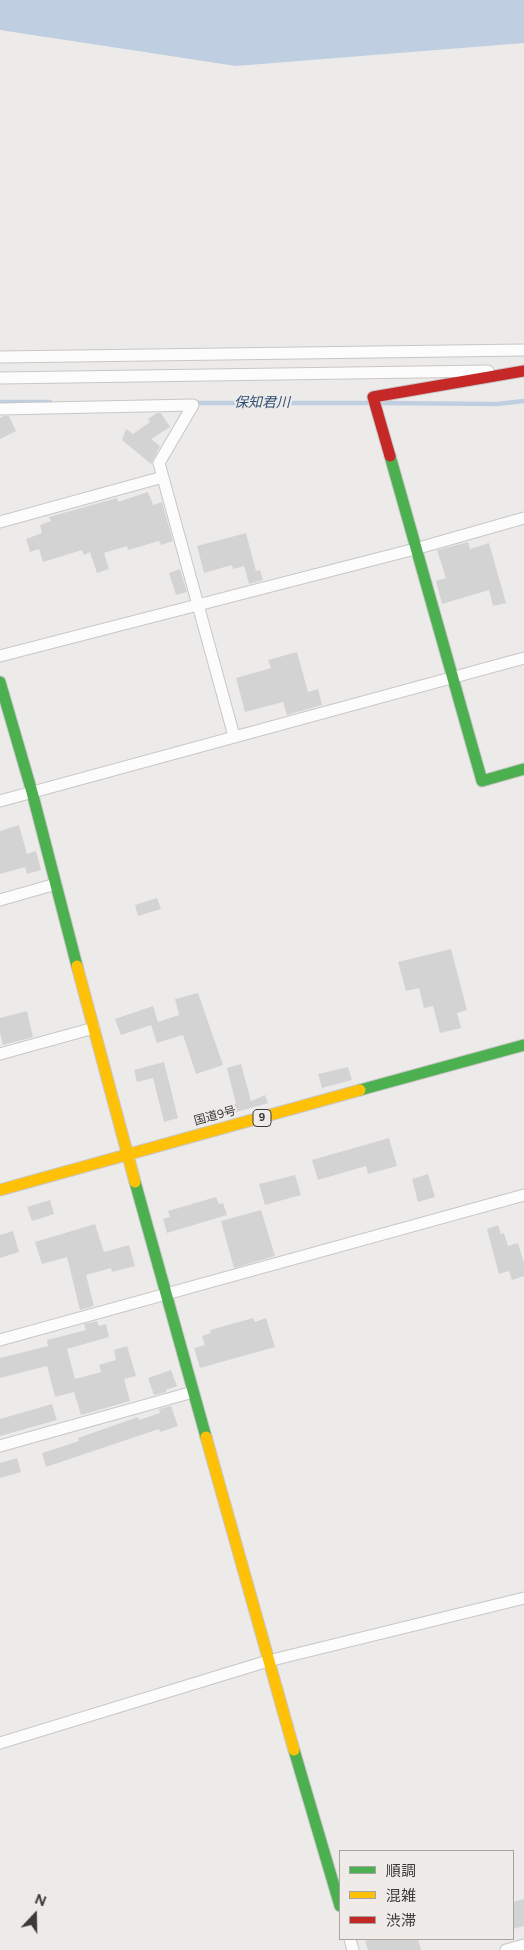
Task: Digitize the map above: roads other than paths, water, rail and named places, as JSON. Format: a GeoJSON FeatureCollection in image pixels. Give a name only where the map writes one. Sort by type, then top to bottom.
{"type":"FeatureCollection","features":[{"type":"Feature","properties":{"kind":"main road"},"geometry":{"type":"LineString","coordinates":[[522,371],[373,397],[482,781],[524,769]]}},
{"type":"Feature","properties":{"kind":"main road"},"geometry":{"type":"LineString","coordinates":[[0,682],[32,792],[127,1155],[268,1661],[339,1903]]}},
{"type":"Feature","properties":{"kind":"main road","name":"国道9号"},"geometry":{"type":"LineString","coordinates":[[0,1190],[524,1045]]}},
{"type":"Feature","properties":{"kind":"street"},"geometry":{"type":"LineString","coordinates":[[0,357],[524,350]]}},
{"type":"Feature","properties":{"kind":"street"},"geometry":{"type":"LineString","coordinates":[[0,378],[522,371]]}},
{"type":"Feature","properties":{"kind":"street"},"geometry":{"type":"LineString","coordinates":[[0,409],[193,405],[159,463],[234,736]]}},
{"type":"Feature","properties":{"kind":"street"},"geometry":{"type":"LineString","coordinates":[[0,522],[163,477]]}},
{"type":"Feature","properties":{"kind":"street"},"geometry":{"type":"LineString","coordinates":[[0,656],[415,549],[524,518]]}},
{"type":"Feature","properties":{"kind":"street"},"geometry":{"type":"LineString","coordinates":[[0,801],[524,658]]}},
{"type":"Feature","properties":{"kind":"street"},"geometry":{"type":"LineString","coordinates":[[0,900],[56,884]]}},
{"type":"Feature","properties":{"kind":"street"},"geometry":{"type":"LineString","coordinates":[[0,1054],[94,1028]]}},
{"type":"Feature","properties":{"kind":"street"},"geometry":{"type":"LineString","coordinates":[[0,1340],[524,1195]]}},
{"type":"Feature","properties":{"kind":"street"},"geometry":{"type":"LineString","coordinates":[[0,1446],[193,1392]]}},
{"type":"Feature","properties":{"kind":"street"},"geometry":{"type":"LineString","coordinates":[[0,1743],[268,1661],[524,1598]]}},
{"type":"Feature","properties":{"kind":"street"},"geometry":{"type":"LineString","coordinates":[[506,1950],[524,1945]]}},
{"type":"Feature","properties":{"kind":"water"},"geometry":{"type":"Polygon","coordinates":[[[0,0],[524,0],[524,43],[236,66],[0,30],[0,0]]]}},
{"type":"Feature","properties":{"kind":"waterway","name":"保知君川"},"geometry":{"type":"LineString","coordinates":[[381,403],[497,404],[524,401]]}},
{"type":"Feature","properties":{"kind":"waterway","name":"保知君川"},"geometry":{"type":"LineString","coordinates":[[0,402],[50,402]]}},
{"type":"Feature","properties":{"kind":"waterway","name":"保知君川"},"geometry":{"type":"LineString","coordinates":[[193,403],[370,403]]}}]}
